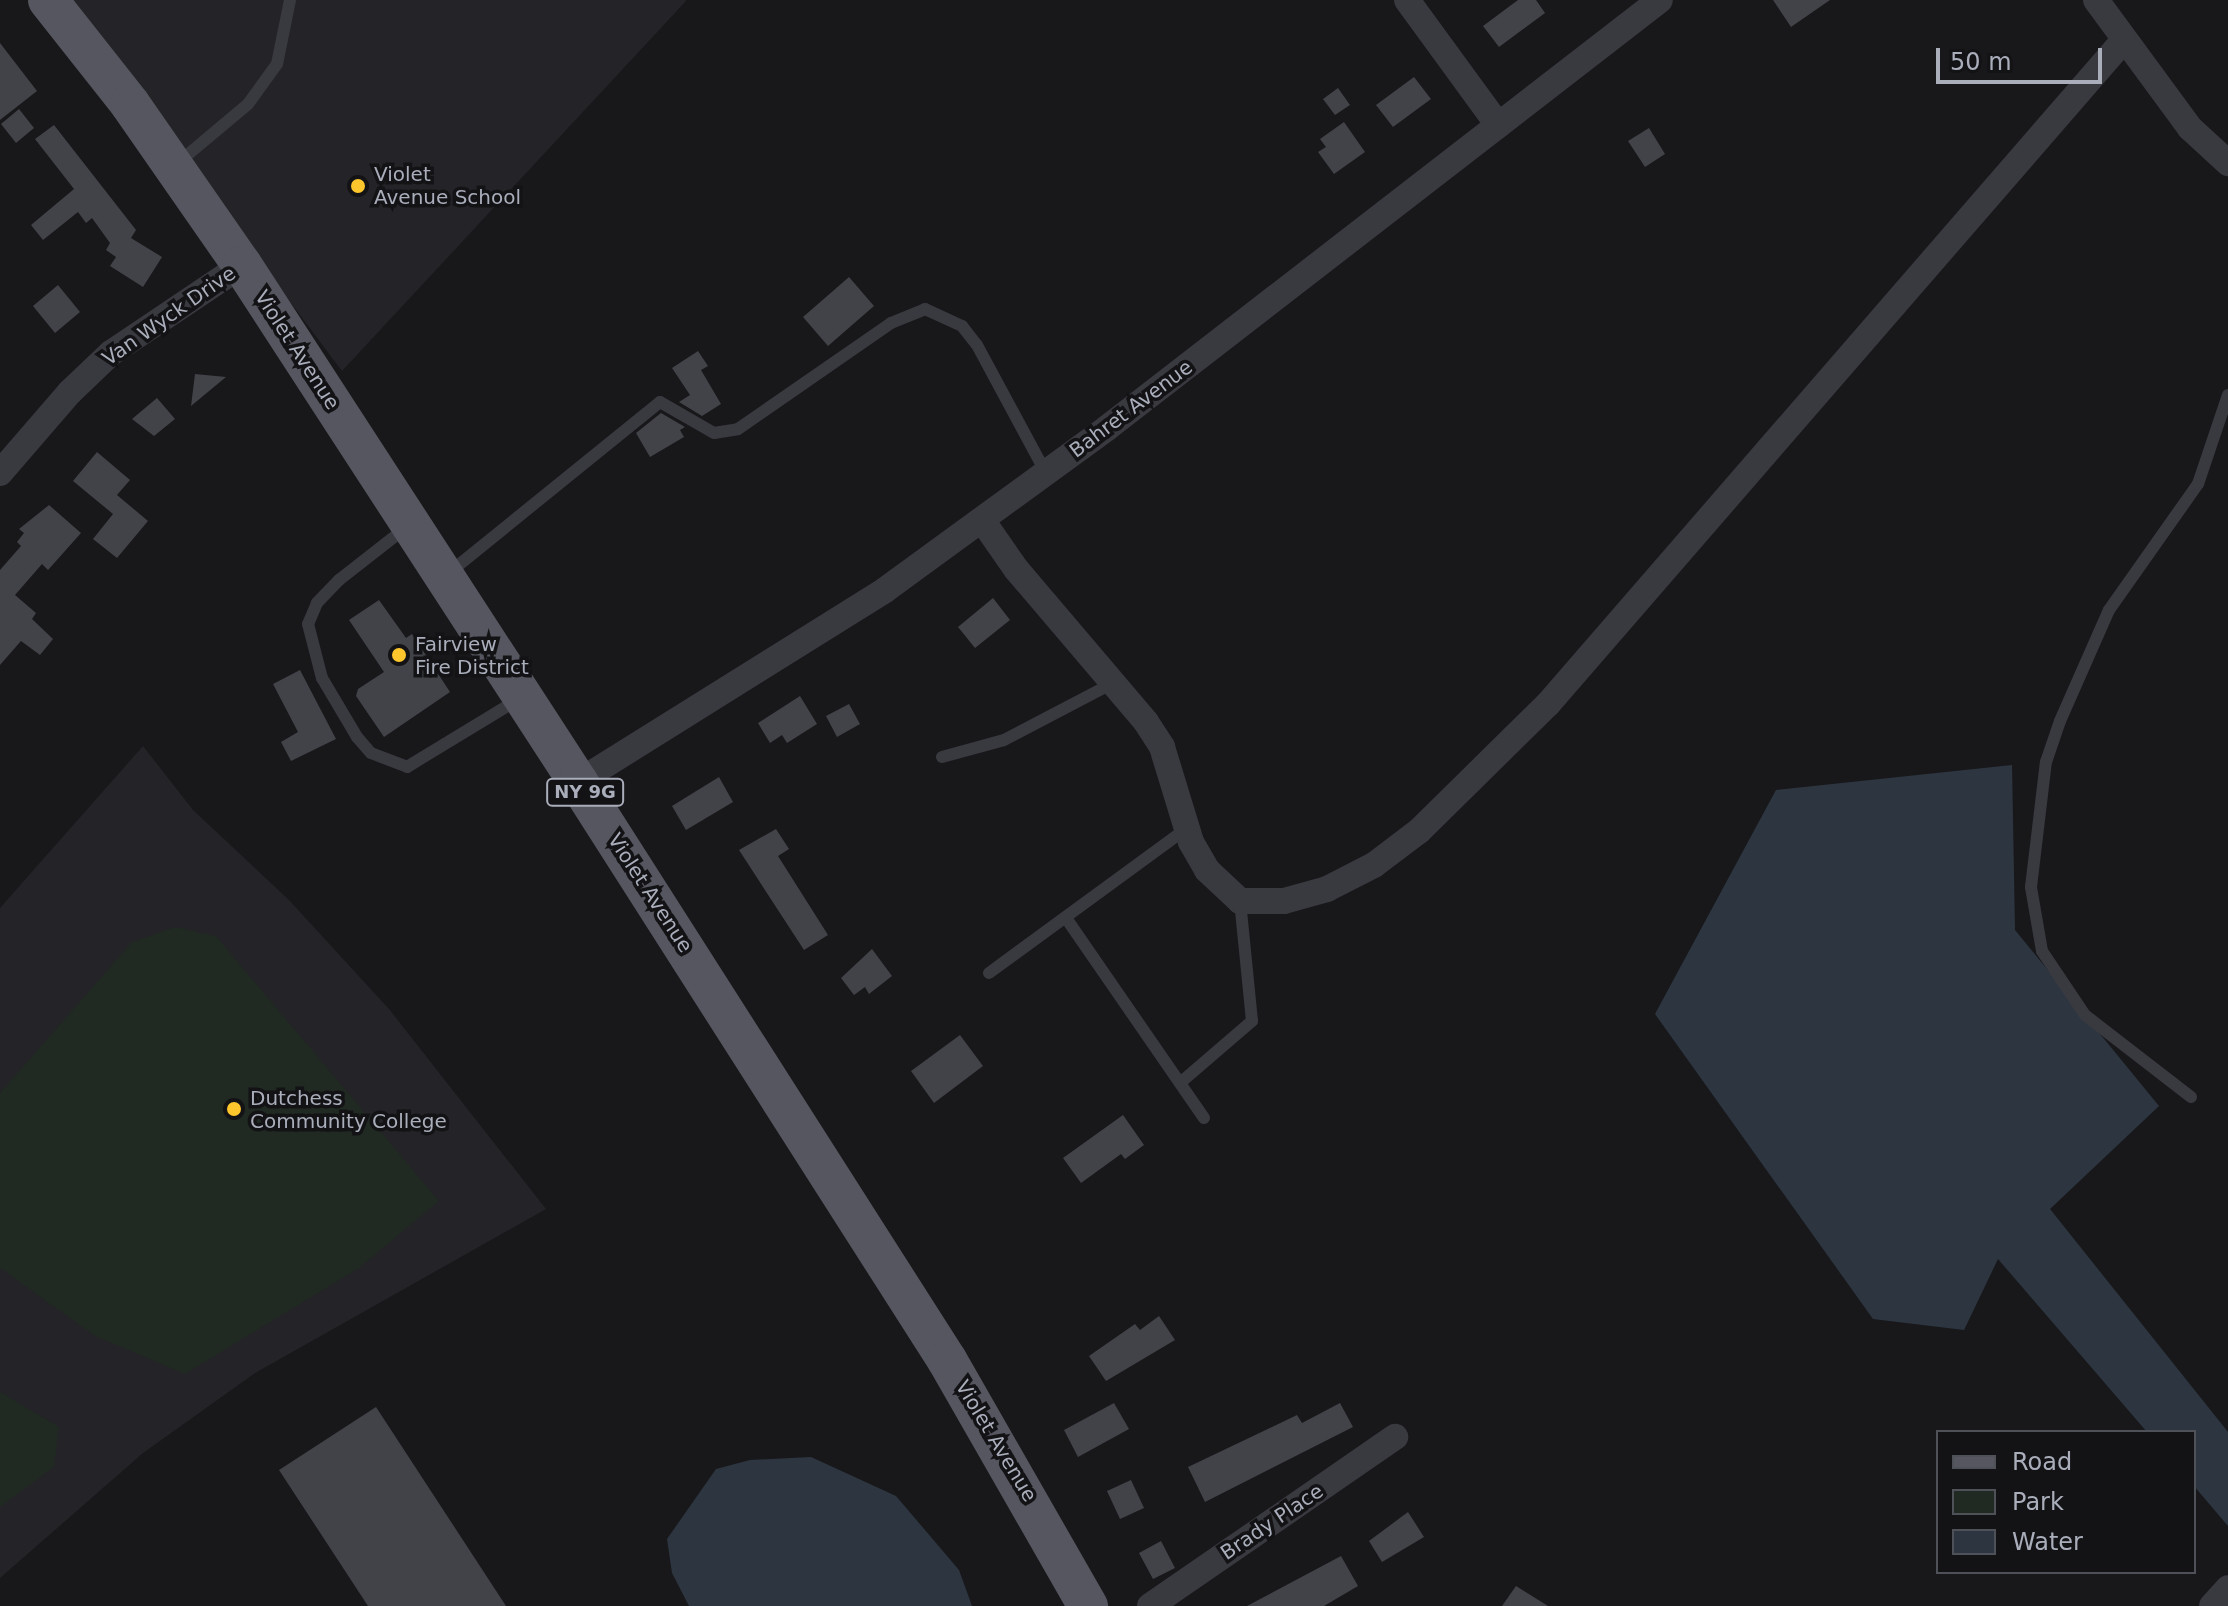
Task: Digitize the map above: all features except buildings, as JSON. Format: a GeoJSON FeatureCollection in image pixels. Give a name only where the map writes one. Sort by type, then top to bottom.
{"type":"FeatureCollection","features":[{"type":"Feature","properties":{"kind":"main road","name":"Violet Avenue"},"geometry":{"type":"LineString","coordinates":[[48,0],[174,167],[242,265],[411,524],[947,1360],[1039,1513],[1088,1606]]}},
{"type":"Feature","properties":{"kind":"street"},"geometry":{"type":"LineString","coordinates":[[1407,0],[1498,125]]}},
{"type":"Feature","properties":{"kind":"street","name":"Bahret Avenue"},"geometry":{"type":"LineString","coordinates":[[578,782],[808,642],[982,520],[1660,0]]}},
{"type":"Feature","properties":{"kind":"street"},"geometry":{"type":"LineString","coordinates":[[2096,0],[2123,41],[2190,128],[2228,163]]}},
{"type":"Feature","properties":{"kind":"street"},"geometry":{"type":"LineString","coordinates":[[982,520],[1016,569],[1113,683],[1162,747],[1187,828],[1207,870],[1240,901],[1284,901],[1327,889],[1374,865],[1419,831],[1548,704],[2123,41]]}},
{"type":"Feature","properties":{"kind":"street","name":"Van Wyck Drive"},"geometry":{"type":"LineString","coordinates":[[0,473],[70,392],[111,353],[242,265]]}},
{"type":"Feature","properties":{"kind":"street","name":"Brady Place"},"geometry":{"type":"LineString","coordinates":[[1150,1606],[1395,1437]]}},
{"type":"Feature","properties":{"kind":"street"},"geometry":{"type":"LineString","coordinates":[[2212,1606],[2228,1588]]}},
{"type":"Feature","properties":{"kind":"lane"},"geometry":{"type":"LineString","coordinates":[[174,167],[248,104],[277,64],[290,0]]}},
{"type":"Feature","properties":{"kind":"lane"},"geometry":{"type":"LineString","coordinates":[[444,576],[660,402],[714,433],[738,429],[891,323],[925,309],[962,326],[977,345],[1046,473]]}},
{"type":"Feature","properties":{"kind":"lane"},"geometry":{"type":"LineString","coordinates":[[2191,1097],[2085,1015],[2042,951],[2031,887],[2046,762],[2060,721],[2109,610],[2198,484],[2228,395]]}},
{"type":"Feature","properties":{"kind":"lane"},"geometry":{"type":"LineString","coordinates":[[411,524],[339,580],[317,603],[308,624],[322,678],[357,737],[371,753],[407,767],[522,696]]}},
{"type":"Feature","properties":{"kind":"lane"},"geometry":{"type":"LineString","coordinates":[[942,757],[1004,740],[1113,683]]}},
{"type":"Feature","properties":{"kind":"lane"},"geometry":{"type":"LineString","coordinates":[[989,973],[1187,828]]}},
{"type":"Feature","properties":{"kind":"lane"},"geometry":{"type":"LineString","coordinates":[[1180,1083],[1252,1021],[1240,901]]}},
{"type":"Feature","properties":{"kind":"lane"},"geometry":{"type":"LineString","coordinates":[[1066,918],[1204,1118]]}},
{"type":"Feature","properties":{"kind":"shaded area","name":"Violet Avenue School"},"geometry":{"type":"Polygon","coordinates":[[[63,0],[685,0],[686,1],[342,371],[63,0]]]}},
{"type":"Feature","properties":{"kind":"shaded area","name":"Dutchess Community College"},"geometry":{"type":"Polygon","coordinates":[[[143,746],[193,810],[288,899],[389,1009],[546,1209],[255,1373],[143,1453],[0,1578],[0,908],[143,746]]]}},
{"type":"Feature","properties":{"kind":"green space"},"geometry":{"type":"Polygon","coordinates":[[[175,927],[216,936],[439,1201],[359,1268],[185,1374],[95,1336],[0,1268],[0,1093],[132,942],[175,927]]]}},
{"type":"Feature","properties":{"kind":"green space"},"geometry":{"type":"Polygon","coordinates":[[[0,1392],[59,1427],[54,1467],[0,1507],[0,1392]]]}},
{"type":"Feature","properties":{"kind":"water"},"geometry":{"type":"Polygon","coordinates":[[[2012,765],[2015,930],[2159,1106],[2050,1209],[2228,1432],[2228,1526],[2196,1488],[2196,1430],[2145,1430],[1998,1259],[1964,1330],[1873,1319],[1655,1014],[1776,790],[2012,765]]]}},
{"type":"Feature","properties":{"kind":"water"},"geometry":{"type":"Polygon","coordinates":[[[811,1457],[896,1496],[959,1570],[972,1606],[689,1606],[672,1573],[667,1539],[716,1469],[750,1460],[811,1457]]]}},
{"type":"Feature","properties":{"kind":"place","name":"Violet Avenue School"},"geometry":{"type":"Point","coordinates":[358,186]}},
{"type":"Feature","properties":{"kind":"place","name":"Fairview Fire District"},"geometry":{"type":"Point","coordinates":[399,655]}},
{"type":"Feature","properties":{"kind":"place","name":"Dutchess Community College"},"geometry":{"type":"Point","coordinates":[234,1109]}}]}
